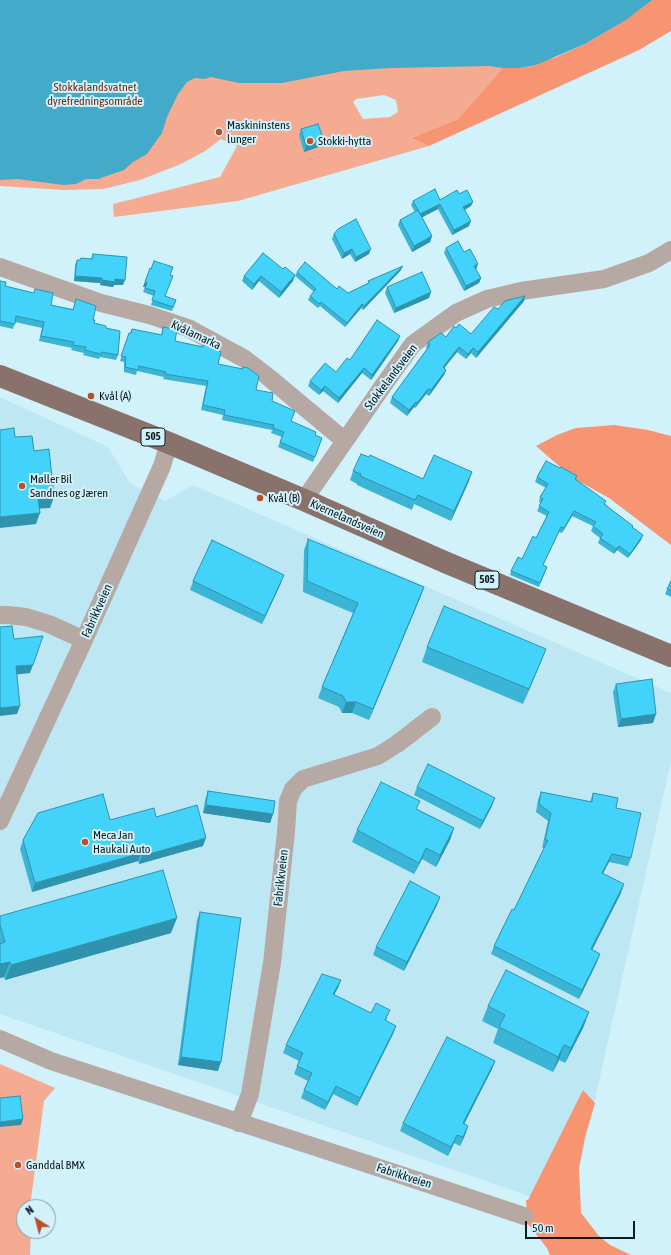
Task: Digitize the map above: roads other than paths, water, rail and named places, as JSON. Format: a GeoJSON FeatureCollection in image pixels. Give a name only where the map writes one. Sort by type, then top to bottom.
{"type":"FeatureCollection","features":[{"type":"Feature","properties":{"kind":"main road","name":"Kvernelandsveien"},"geometry":{"type":"LineString","coordinates":[[0,376],[169,443],[304,500],[462,570],[671,656]]}},
{"type":"Feature","properties":{"kind":"street","name":"Stokkelandsveien"},"geometry":{"type":"LineString","coordinates":[[304,500],[413,344],[456,313],[487,299],[604,279],[649,263],[671,250]]}},
{"type":"Feature","properties":{"kind":"street","name":"Kvålamarka"},"geometry":{"type":"LineString","coordinates":[[0,267],[101,303],[149,314],[188,328],[244,359],[267,376],[345,441]]}},
{"type":"Feature","properties":{"kind":"street","name":"Fabrikkveien"},"geometry":{"type":"LineString","coordinates":[[0,821],[84,640],[162,466],[169,443]]}},
{"type":"Feature","properties":{"kind":"street"},"geometry":{"type":"LineString","coordinates":[[0,615],[8,614],[26,617],[49,624],[84,640]]}},
{"type":"Feature","properties":{"kind":"street","name":"Fabrikkveien"},"geometry":{"type":"LineString","coordinates":[[238,1123],[250,1094],[269,979],[288,801],[293,789],[303,779],[378,756],[397,744],[432,717]]}},
{"type":"Feature","properties":{"kind":"street","name":"Fabrikkveien"},"geometry":{"type":"LineString","coordinates":[[0,1039],[51,1061],[524,1216]]}},
{"type":"Feature","properties":{"kind":"water","name":"Stokkalandsvatnet dyrefredningsområde"},"geometry":{"type":"Polygon","coordinates":[[[0,0],[652,0],[626,20],[585,44],[536,65],[520,68],[489,66],[391,68],[344,71],[282,83],[239,83],[211,77],[204,79],[195,78],[187,82],[178,94],[167,117],[162,133],[147,154],[133,162],[124,170],[98,179],[86,179],[76,184],[64,185],[17,179],[0,180],[0,0]]]}},
{"type":"Feature","properties":{"kind":"place","name":"Maskininstens lunger"},"geometry":{"type":"Point","coordinates":[219,132]}},
{"type":"Feature","properties":{"kind":"place","name":"Stokki-hytta"},"geometry":{"type":"Point","coordinates":[310,141]}},
{"type":"Feature","properties":{"kind":"place","name":"Kvål (A)"},"geometry":{"type":"Point","coordinates":[91,396]}},
{"type":"Feature","properties":{"kind":"place","name":"Møller Bil Sandnes og Jæren"},"geometry":{"type":"Point","coordinates":[22,486]}},
{"type":"Feature","properties":{"kind":"place","name":"Kvål (B)"},"geometry":{"type":"Point","coordinates":[260,498]}},
{"type":"Feature","properties":{"kind":"place","name":"Meca Jan Haukali Auto"},"geometry":{"type":"Point","coordinates":[85,842]}},
{"type":"Feature","properties":{"kind":"place","name":"Ganddal BMX"},"geometry":{"type":"Point","coordinates":[18,1165]}}]}
